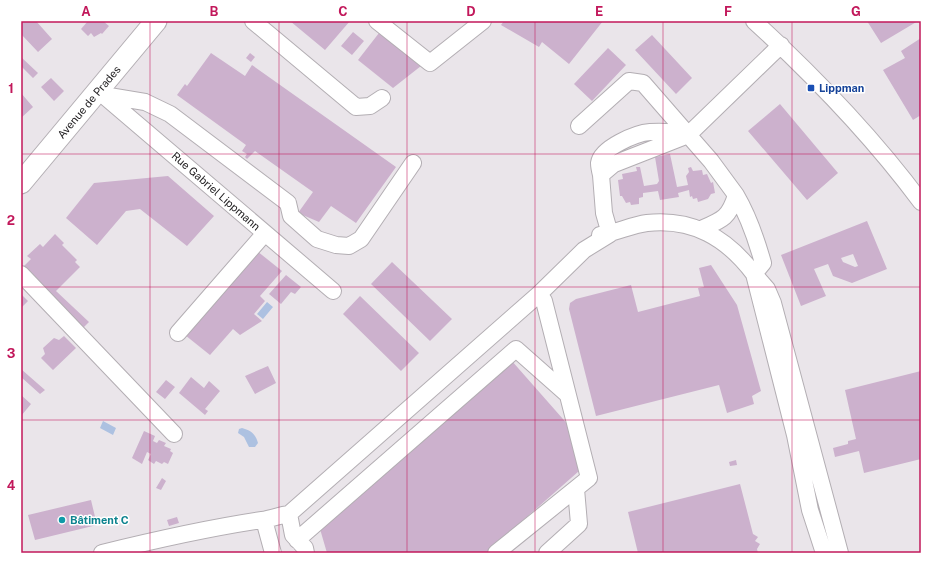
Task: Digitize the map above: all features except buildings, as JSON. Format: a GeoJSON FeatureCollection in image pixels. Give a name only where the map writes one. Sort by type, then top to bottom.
{"type":"FeatureCollection","features":[{"type":"Feature","properties":{"kind":"main road","name":"Avenue de Prades"},"geometry":{"type":"LineString","coordinates":[[21,183],[101,93],[156,21]]}},
{"type":"Feature","properties":{"kind":"street"},"geometry":{"type":"LineString","coordinates":[[253,21],[356,107],[370,106],[382,98]]}},
{"type":"Feature","properties":{"kind":"street"},"geometry":{"type":"LineString","coordinates":[[377,21],[430,63],[483,21]]}},
{"type":"Feature","properties":{"kind":"street"},"geometry":{"type":"LineString","coordinates":[[754,21],[781,45],[870,138],[921,202]]}},
{"type":"Feature","properties":{"kind":"street"},"geometry":{"type":"LineString","coordinates":[[610,234],[604,213],[601,175],[614,164],[688,134],[781,45]]}},
{"type":"Feature","properties":{"kind":"street"},"geometry":{"type":"LineString","coordinates":[[578,126],[629,81],[643,83],[711,161],[748,214],[763,263],[754,274]]}},
{"type":"Feature","properties":{"kind":"street"},"geometry":{"type":"LineString","coordinates":[[101,93],[145,102],[170,114],[288,203],[291,216],[317,238],[336,245],[348,246],[361,239],[413,162]]}},
{"type":"Feature","properties":{"kind":"street","name":"Rue Gabriel Lippmann"},"geometry":{"type":"LineString","coordinates":[[101,93],[333,291]]}},
{"type":"Feature","properties":{"kind":"street"},"geometry":{"type":"LineString","coordinates":[[701,229],[722,220],[732,206],[736,195]]}},
{"type":"Feature","properties":{"kind":"street"},"geometry":{"type":"LineString","coordinates":[[102,553],[223,525],[264,520],[274,516],[289,514],[539,294],[559,262],[576,244],[592,236],[610,234],[646,224],[674,223],[701,229],[723,242],[743,259],[767,289],[773,303],[840,553]]}},
{"type":"Feature","properties":{"kind":"street"},"geometry":{"type":"LineString","coordinates":[[178,333],[265,233]]}},
{"type":"Feature","properties":{"kind":"street"},"geometry":{"type":"LineString","coordinates":[[21,274],[174,434]]}},
{"type":"Feature","properties":{"kind":"street"},"geometry":{"type":"LineString","coordinates":[[754,274],[795,434],[810,510],[824,553]]}},
{"type":"Feature","properties":{"kind":"street"},"geometry":{"type":"LineString","coordinates":[[496,553],[527,526],[576,489],[588,478],[544,302],[539,294]]}},
{"type":"Feature","properties":{"kind":"street"},"geometry":{"type":"LineString","coordinates":[[289,514],[293,535],[302,546],[516,349],[568,395]]}},
{"type":"Feature","properties":{"kind":"street"},"geometry":{"type":"LineString","coordinates":[[795,434],[819,506],[831,553]]}},
{"type":"Feature","properties":{"kind":"street"},"geometry":{"type":"LineString","coordinates":[[547,553],[579,524],[576,489]]}},
{"type":"Feature","properties":{"kind":"street"},"geometry":{"type":"LineString","coordinates":[[264,520],[273,553]]}},
{"type":"Feature","properties":{"kind":"water"},"geometry":{"type":"Polygon","coordinates":[[[267,302],[273,307],[263,319],[257,314],[267,302]]]}},
{"type":"Feature","properties":{"kind":"water"},"geometry":{"type":"Polygon","coordinates":[[[103,421],[116,428],[113,435],[100,428],[103,421]]]}},
{"type":"Feature","properties":{"kind":"water"},"geometry":{"type":"Polygon","coordinates":[[[242,428],[250,431],[256,437],[258,443],[255,447],[249,447],[244,437],[238,433],[239,429],[242,428]]]}},
{"type":"Feature","properties":{"kind":"place","name":"Lippman"},"geometry":{"type":"Point","coordinates":[811,88]}},
{"type":"Feature","properties":{"kind":"place","name":"Bâtiment C"},"geometry":{"type":"Point","coordinates":[62,520]}}]}
